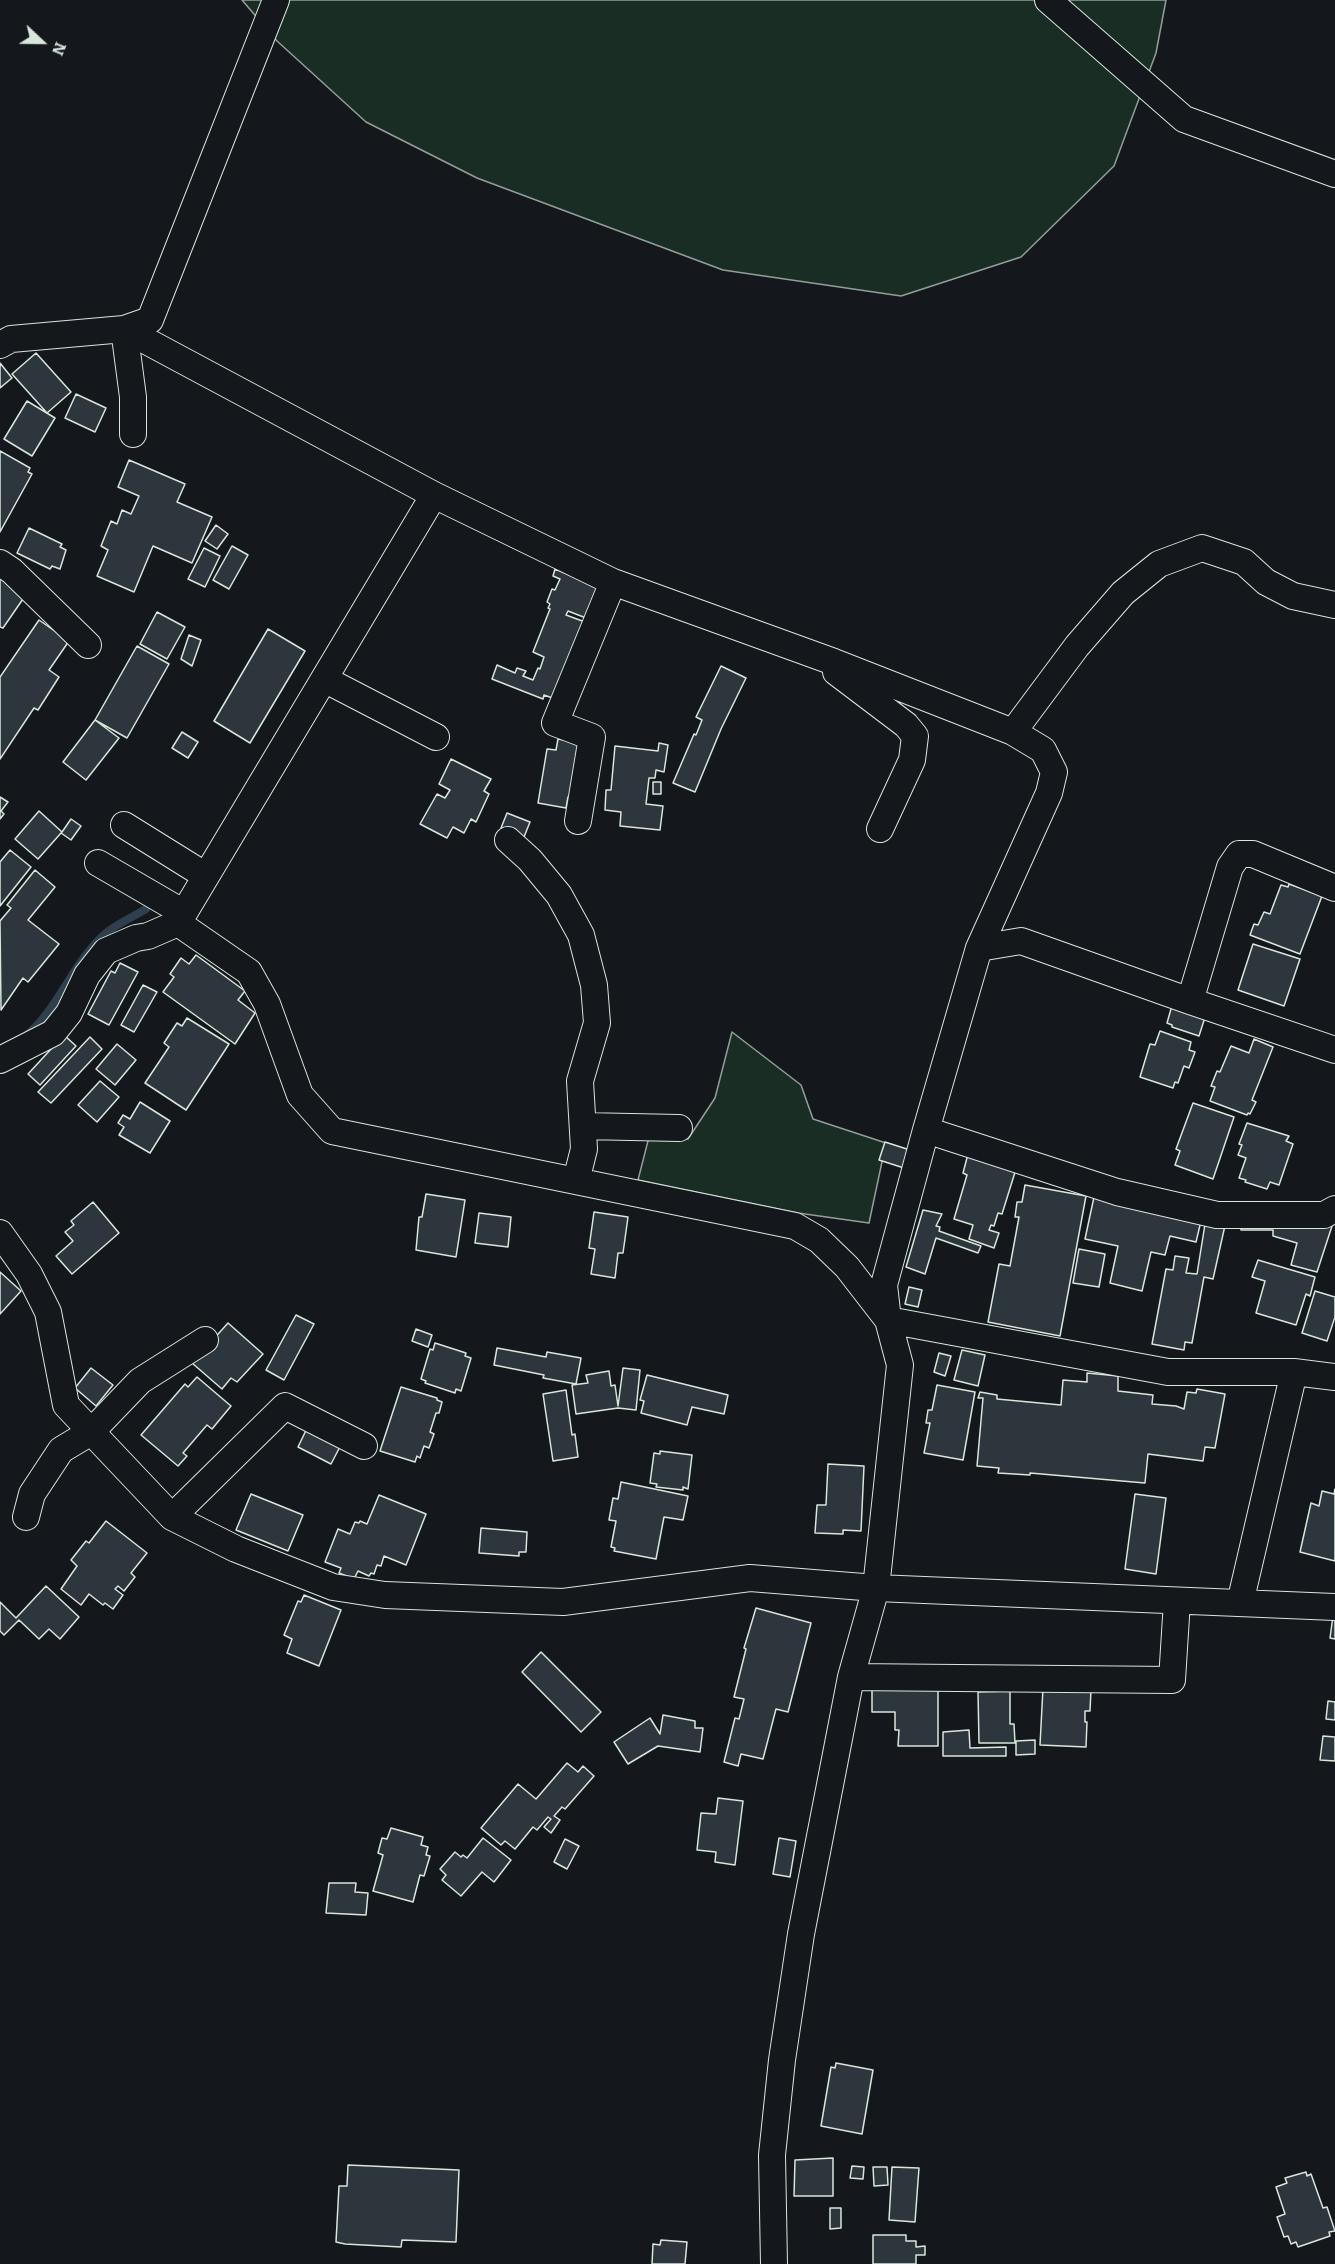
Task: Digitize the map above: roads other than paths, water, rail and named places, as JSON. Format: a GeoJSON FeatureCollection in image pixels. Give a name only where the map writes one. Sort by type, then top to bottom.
{"type":"FeatureCollection","features":[{"type":"Feature","properties":{"kind":"street"},"geometry":{"type":"LineString","coordinates":[[0,345],[10,339],[124,329],[150,320],[276,0]]}},
{"type":"Feature","properties":{"kind":"street"},"geometry":{"type":"LineString","coordinates":[[1048,0],[1184,119],[1335,174]]}},
{"type":"Feature","properties":{"kind":"street"},"geometry":{"type":"LineString","coordinates":[[124,329],[133,397],[133,435]]}},
{"type":"Feature","properties":{"kind":"street"},"geometry":{"type":"LineString","coordinates":[[124,329],[434,495],[613,582],[834,662],[1013,732],[1043,750],[1054,772],[1049,793],[979,948],[884,1285],[888,1320],[900,1365],[876,1588],[851,1677],[801,1934],[782,2060],[772,2155],[774,2264]]}},
{"type":"Feature","properties":{"kind":"street"},"geometry":{"type":"LineString","coordinates":[[0,1060],[53,1034],[69,1013],[87,975],[106,951],[135,938],[148,936],[181,918],[434,495]]}},
{"type":"Feature","properties":{"kind":"street"},"geometry":{"type":"LineString","coordinates":[[1013,732],[1077,646],[1123,593],[1159,564],[1202,548],[1244,562],[1266,582],[1293,596],[1335,605]]}},
{"type":"Feature","properties":{"kind":"street"},"geometry":{"type":"LineString","coordinates":[[0,563],[12,571],[88,645]]}},
{"type":"Feature","properties":{"kind":"street"},"geometry":{"type":"LineString","coordinates":[[578,821],[592,737],[555,723],[613,582]]}},
{"type":"Feature","properties":{"kind":"street"},"geometry":{"type":"LineString","coordinates":[[834,662],[837,674],[898,719],[915,736],[916,744],[912,760],[880,829]]}},
{"type":"Feature","properties":{"kind":"street"},"geometry":{"type":"LineString","coordinates":[[324,679],[436,737]]}},
{"type":"Feature","properties":{"kind":"street"},"geometry":{"type":"LineString","coordinates":[[124,825],[206,876]]}},
{"type":"Feature","properties":{"kind":"street"},"geometry":{"type":"LineString","coordinates":[[508,840],[530,860],[559,895],[581,935],[594,986],[597,1023],[579,1081],[584,1149],[576,1181]]}},
{"type":"Feature","properties":{"kind":"street"},"geometry":{"type":"LineString","coordinates":[[1190,1001],[1230,867],[1239,854],[1253,854],[1335,888]]}},
{"type":"Feature","properties":{"kind":"street"},"geometry":{"type":"LineString","coordinates":[[98,863],[181,918],[249,972],[267,1004],[300,1095],[332,1131],[795,1227],[819,1240],[847,1267],[888,1320],[1168,1372],[1294,1372],[1335,1377]]}},
{"type":"Feature","properties":{"kind":"street"},"geometry":{"type":"LineString","coordinates":[[979,948],[1021,941],[1335,1050]]}},
{"type":"Feature","properties":{"kind":"street"},"geometry":{"type":"LineString","coordinates":[[582,1126],[679,1128]]}},
{"type":"Feature","properties":{"kind":"street"},"geometry":{"type":"LineString","coordinates":[[926,1130],[1117,1192],[1217,1215],[1324,1215],[1335,1209]]}},
{"type":"Feature","properties":{"kind":"street"},"geometry":{"type":"LineString","coordinates":[[0,1233],[29,1274],[48,1312],[66,1405],[91,1432],[172,1517],[236,1549],[333,1587],[385,1595],[563,1602],[750,1578],[876,1588],[1335,1607]]}},
{"type":"Feature","properties":{"kind":"street"},"geometry":{"type":"LineString","coordinates":[[26,1516],[32,1494],[62,1450],[91,1432],[140,1381],[205,1340]]}},
{"type":"Feature","properties":{"kind":"street"},"geometry":{"type":"LineString","coordinates":[[1240,1603],[1294,1372]]}},
{"type":"Feature","properties":{"kind":"street"},"geometry":{"type":"LineString","coordinates":[[172,1517],[285,1406],[364,1446]]}},
{"type":"Feature","properties":{"kind":"street"},"geometry":{"type":"LineString","coordinates":[[851,1677],[1172,1680],[1177,1600]]}},
{"type":"Feature","properties":{"kind":"waterway"},"geometry":{"type":"LineString","coordinates":[[24,1037],[47,1014],[94,944],[110,930],[146,909]]}}]}
